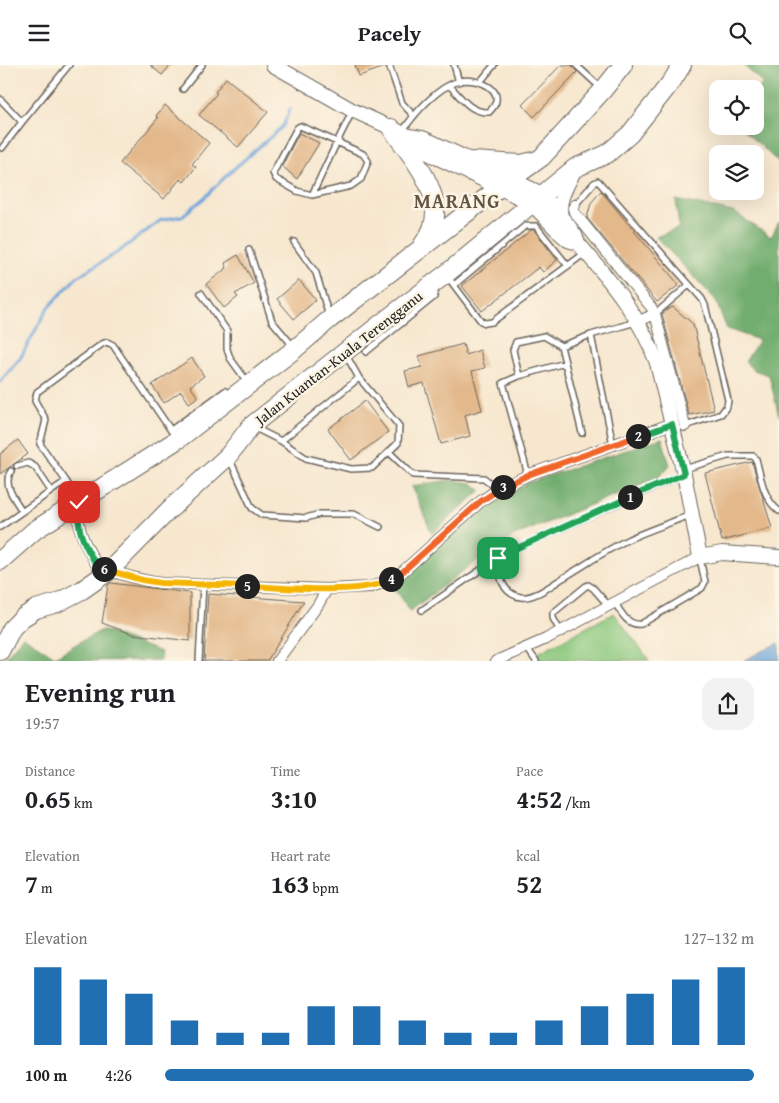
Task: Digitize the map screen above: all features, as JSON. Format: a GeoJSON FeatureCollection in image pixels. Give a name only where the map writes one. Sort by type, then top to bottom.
{"type":"FeatureCollection","features":[{"type":"Feature","properties":{"kind":"highway"},"geometry":{"type":"LineString","coordinates":[[0,561],[35,530],[79,502],[250,384],[330,319],[542,157],[603,90],[623,65]]}},
{"type":"Feature","properties":{"kind":"highway","name":"Jalan Kuantan-Kuala Terengganu"},"geometry":{"type":"LineString","coordinates":[[0,651],[12,629],[22,618],[36,609],[57,603],[82,590],[109,571],[170,510],[228,457],[252,426],[344,352],[391,323],[444,281],[536,199],[576,168],[607,154],[630,134],[672,81],[682,65]]}},
{"type":"Feature","properties":{"kind":"highway"},"geometry":{"type":"LineString","coordinates":[[401,132],[423,173],[434,199],[435,220],[431,233],[415,254]]}},
{"type":"Feature","properties":{"kind":"highway"},"geometry":{"type":"LineString","coordinates":[[473,161],[521,164],[533,162],[542,157]]}},
{"type":"Feature","properties":{"kind":"street"},"geometry":{"type":"LineString","coordinates":[[273,65],[352,110],[473,161],[506,183],[536,199],[561,217],[582,248],[639,321],[657,363],[676,427]]}},
{"type":"Feature","properties":{"kind":"street"},"geometry":{"type":"LineString","coordinates":[[401,132],[430,153],[506,183]]}},
{"type":"Feature","properties":{"kind":"street"},"geometry":{"type":"LineString","coordinates":[[561,217],[559,209],[561,197],[576,168]]}},
{"type":"Feature","properties":{"kind":"street"},"geometry":{"type":"LineString","coordinates":[[536,199],[560,233],[582,248]]}},
{"type":"Feature","properties":{"kind":"street"},"geometry":{"type":"LineString","coordinates":[[575,205],[573,208],[574,212],[646,299],[655,314],[700,557]]}},
{"type":"Feature","properties":{"kind":"street"},"geometry":{"type":"LineString","coordinates":[[639,321],[655,314]]}},
{"type":"Feature","properties":{"kind":"street"},"geometry":{"type":"LineString","coordinates":[[79,502],[78,518],[81,535],[98,567],[109,571],[147,581],[326,589],[371,587],[400,574],[481,501],[498,490],[528,475],[613,445],[676,427]]}},
{"type":"Feature","properties":{"kind":"street"},"geometry":{"type":"LineString","coordinates":[[496,661],[560,631],[700,557],[722,553],[779,557]]}},
{"type":"Feature","properties":{"kind":"street"},"geometry":{"type":"LineString","coordinates":[[277,661],[318,605],[326,589]]}},
{"type":"Feature","properties":{"kind":"lane"},"geometry":{"type":"LineString","coordinates":[[2,149],[69,65]]}},
{"type":"Feature","properties":{"kind":"lane"},"geometry":{"type":"LineString","coordinates":[[183,89],[202,65]]}},
{"type":"Feature","properties":{"kind":"lane"},"geometry":{"type":"LineString","coordinates":[[389,65],[402,103],[414,116]]}},
{"type":"Feature","properties":{"kind":"lane"},"geometry":{"type":"LineString","coordinates":[[454,65],[459,81]]}},
{"type":"Feature","properties":{"kind":"lane"},"geometry":{"type":"LineString","coordinates":[[481,81],[494,65]]}},
{"type":"Feature","properties":{"kind":"lane"},"geometry":{"type":"LineString","coordinates":[[576,65],[603,90]]}},
{"type":"Feature","properties":{"kind":"lane"},"geometry":{"type":"LineString","coordinates":[[401,132],[414,116],[437,94],[450,85],[459,81],[481,81],[490,87],[496,97],[495,106],[489,112],[472,109],[450,85]]}},
{"type":"Feature","properties":{"kind":"lane"},"geometry":{"type":"LineString","coordinates":[[0,99],[22,122]]}},
{"type":"Feature","properties":{"kind":"lane"},"geometry":{"type":"LineString","coordinates":[[312,195],[352,110]]}},
{"type":"Feature","properties":{"kind":"lane"},"geometry":{"type":"LineString","coordinates":[[300,126],[337,142],[366,157],[368,161],[361,179],[351,185],[312,195],[297,191],[276,179],[273,173],[296,127],[300,126]]}},
{"type":"Feature","properties":{"kind":"lane"},"geometry":{"type":"LineString","coordinates":[[575,205],[594,183],[598,181],[702,299],[705,305],[728,400],[721,414],[676,427]]}},
{"type":"Feature","properties":{"kind":"lane"},"geometry":{"type":"LineString","coordinates":[[568,266],[536,226],[525,226],[444,281],[481,321],[485,323],[492,322],[568,266],[582,248]]}},
{"type":"Feature","properties":{"kind":"lane"},"geometry":{"type":"LineString","coordinates":[[294,241],[316,273],[330,319]]}},
{"type":"Feature","properties":{"kind":"lane"},"geometry":{"type":"LineString","coordinates":[[249,250],[272,321],[295,349]]}},
{"type":"Feature","properties":{"kind":"lane"},"geometry":{"type":"LineString","coordinates":[[655,314],[689,285]]}},
{"type":"Feature","properties":{"kind":"lane"},"geometry":{"type":"LineString","coordinates":[[201,293],[227,331],[227,349],[230,358],[250,384]]}},
{"type":"Feature","properties":{"kind":"lane"},"geometry":{"type":"LineString","coordinates":[[561,346],[639,321]]}},
{"type":"Feature","properties":{"kind":"lane"},"geometry":{"type":"LineString","coordinates":[[366,352],[391,323]]}},
{"type":"Feature","properties":{"kind":"lane"},"geometry":{"type":"LineString","coordinates":[[591,335],[613,445]]}},
{"type":"Feature","properties":{"kind":"lane"},"geometry":{"type":"LineString","coordinates":[[519,377],[513,350],[516,342],[544,336],[561,346],[582,433]]}},
{"type":"Feature","properties":{"kind":"lane"},"geometry":{"type":"LineString","coordinates":[[79,502],[40,444],[46,421],[35,401],[37,392],[107,342],[113,345],[174,435],[225,391]]}},
{"type":"Feature","properties":{"kind":"lane"},"geometry":{"type":"LineString","coordinates":[[252,426],[306,457],[351,469],[372,468],[398,443],[399,426],[359,378],[344,352]]}},
{"type":"Feature","properties":{"kind":"lane"},"geometry":{"type":"LineString","coordinates":[[528,475],[503,383],[566,363]]}},
{"type":"Feature","properties":{"kind":"lane"},"geometry":{"type":"LineString","coordinates":[[281,441],[359,378]]}},
{"type":"Feature","properties":{"kind":"lane"},"geometry":{"type":"LineString","coordinates":[[389,452],[413,475],[484,478],[498,490]]}},
{"type":"Feature","properties":{"kind":"lane"},"geometry":{"type":"LineString","coordinates":[[422,610],[498,558],[515,549],[683,472],[728,456],[738,454],[753,456],[765,492],[770,502],[779,511]]}},
{"type":"Feature","properties":{"kind":"lane"},"geometry":{"type":"LineString","coordinates":[[228,457],[252,508],[262,515],[306,518],[320,514],[354,514],[380,527]]}},
{"type":"Feature","properties":{"kind":"lane"},"geometry":{"type":"LineString","coordinates":[[17,466],[28,463],[35,467],[51,491]]}},
{"type":"Feature","properties":{"kind":"lane"},"geometry":{"type":"LineString","coordinates":[[11,471],[7,480],[8,486],[22,511]]}},
{"type":"Feature","properties":{"kind":"lane"},"geometry":{"type":"LineString","coordinates":[[0,527],[66,481]]}},
{"type":"Feature","properties":{"kind":"lane"},"geometry":{"type":"LineString","coordinates":[[498,558],[500,579],[508,591],[520,597],[527,597],[629,539],[692,514]]}},
{"type":"Feature","properties":{"kind":"lane"},"geometry":{"type":"LineString","coordinates":[[560,631],[553,613],[583,587],[588,585],[611,604],[627,621],[635,625],[656,617],[702,589],[705,582],[700,557]]}},
{"type":"Feature","properties":{"kind":"lane"},"geometry":{"type":"LineString","coordinates":[[199,661],[204,584]]}},
{"type":"Feature","properties":{"kind":"lane"},"geometry":{"type":"LineString","coordinates":[[527,647],[536,661]]}},
{"type":"Feature","properties":{"kind":"green space"},"geometry":{"type":"Polygon","coordinates":[[[743,65],[779,65],[779,163],[764,149],[764,145],[760,145],[749,135],[764,135],[764,80],[760,80],[743,65]]]}},
{"type":"Feature","properties":{"kind":"green space"},"geometry":{"type":"Polygon","coordinates":[[[676,200],[734,212],[771,237],[779,222],[779,416],[769,375],[754,370],[745,362],[759,340],[727,329],[715,299],[656,237],[679,228],[676,200]]]}},
{"type":"Feature","properties":{"kind":"green space"},"geometry":{"type":"Polygon","coordinates":[[[662,438],[670,465],[659,477],[514,536],[487,553],[410,611],[392,584],[489,506],[528,483],[662,438]]]}},
{"type":"Feature","properties":{"kind":"green space"},"geometry":{"type":"Polygon","coordinates":[[[450,480],[472,483],[481,490],[432,534],[412,486],[450,480]]]}},
{"type":"Feature","properties":{"kind":"green space"},"geometry":{"type":"Polygon","coordinates":[[[614,613],[649,660],[540,660],[536,654],[614,613]]]}},
{"type":"Feature","properties":{"kind":"green space"},"geometry":{"type":"Polygon","coordinates":[[[102,630],[161,652],[160,660],[3,661],[23,636],[55,657],[102,630]]]}},
{"type":"Feature","properties":{"kind":"water"},"geometry":{"type":"Polygon","coordinates":[[[779,643],[779,660],[744,660],[779,643]]]}},
{"type":"Feature","properties":{"kind":"building"},"geometry":{"type":"Polygon","coordinates":[[[150,65],[171,65],[162,75],[150,65]]]}},
{"type":"Feature","properties":{"kind":"building"},"geometry":{"type":"Polygon","coordinates":[[[355,65],[385,65],[385,67],[359,76],[355,65]]]}},
{"type":"Feature","properties":{"kind":"building"},"geometry":{"type":"Polygon","coordinates":[[[561,65],[572,65],[577,72],[534,117],[522,105],[561,65]]]}},
{"type":"Feature","properties":{"kind":"building"},"geometry":{"type":"Polygon","coordinates":[[[226,78],[268,112],[238,147],[199,115],[217,93],[215,92],[226,78]]]}},
{"type":"Feature","properties":{"kind":"building"},"geometry":{"type":"Polygon","coordinates":[[[165,105],[209,143],[192,164],[196,167],[184,182],[180,179],[164,199],[120,163],[158,118],[156,116],[165,105]]]}},
{"type":"Feature","properties":{"kind":"building"},"geometry":{"type":"Polygon","coordinates":[[[299,133],[319,143],[297,179],[282,166],[299,133]]]}},
{"type":"Feature","properties":{"kind":"building"},"geometry":{"type":"Polygon","coordinates":[[[601,191],[679,285],[657,302],[587,218],[591,203],[601,191]]]}},
{"type":"Feature","properties":{"kind":"building"},"geometry":{"type":"Polygon","coordinates":[[[531,230],[534,230],[557,260],[543,272],[539,267],[482,311],[462,286],[531,230]]]}},
{"type":"Feature","properties":{"kind":"building"},"geometry":{"type":"Polygon","coordinates":[[[238,255],[254,283],[235,294],[238,297],[224,308],[206,284],[227,268],[225,263],[238,255]]]}},
{"type":"Feature","properties":{"kind":"building"},"geometry":{"type":"Polygon","coordinates":[[[299,280],[316,300],[294,319],[277,299],[299,280]]]}},
{"type":"Feature","properties":{"kind":"building"},"geometry":{"type":"Polygon","coordinates":[[[673,307],[693,324],[714,410],[689,415],[662,314],[673,307]]]}},
{"type":"Feature","properties":{"kind":"building"},"geometry":{"type":"Polygon","coordinates":[[[463,344],[466,355],[480,350],[485,368],[472,371],[482,410],[465,415],[470,436],[441,444],[424,383],[409,387],[405,371],[422,367],[419,356],[463,344]]]}},
{"type":"Feature","properties":{"kind":"building"},"geometry":{"type":"Polygon","coordinates":[[[192,358],[204,376],[190,386],[198,397],[189,403],[181,391],[164,403],[152,385],[192,358]]]}},
{"type":"Feature","properties":{"kind":"building"},"geometry":{"type":"Polygon","coordinates":[[[365,401],[388,432],[351,460],[328,429],[365,401]]]}},
{"type":"Feature","properties":{"kind":"building"},"geometry":{"type":"Polygon","coordinates":[[[18,440],[28,454],[0,474],[0,454],[18,440]]]}},
{"type":"Feature","properties":{"kind":"building"},"geometry":{"type":"Polygon","coordinates":[[[752,462],[772,528],[722,541],[705,473],[752,462]]]}},
{"type":"Feature","properties":{"kind":"building"},"geometry":{"type":"Polygon","coordinates":[[[111,583],[190,593],[190,641],[132,634],[102,623],[108,585],[111,583]]]}},
{"type":"Feature","properties":{"kind":"building"},"geometry":{"type":"Polygon","coordinates":[[[208,594],[304,601],[267,661],[204,661],[208,594]]]}},
{"type":"Feature","properties":{"kind":"waterway"},"geometry":{"type":"LineString","coordinates":[[0,382],[21,357],[47,309],[77,277],[118,252],[161,220],[182,216],[283,126],[290,109]]}},
{"type":"Feature","properties":{"kind":"district","name":"MARANG"},"geometry":{"type":"Point","coordinates":[457,201]}},
{"type":"Feature","properties":{"kind":"route"},"geometry":{"type":"LineString","coordinates":[[79,502],[78,518],[81,535],[98,567],[109,571],[161,583],[326,589],[371,587],[400,574],[481,501],[510,483],[672,424],[684,474],[575,521],[498,558]]}}]}
